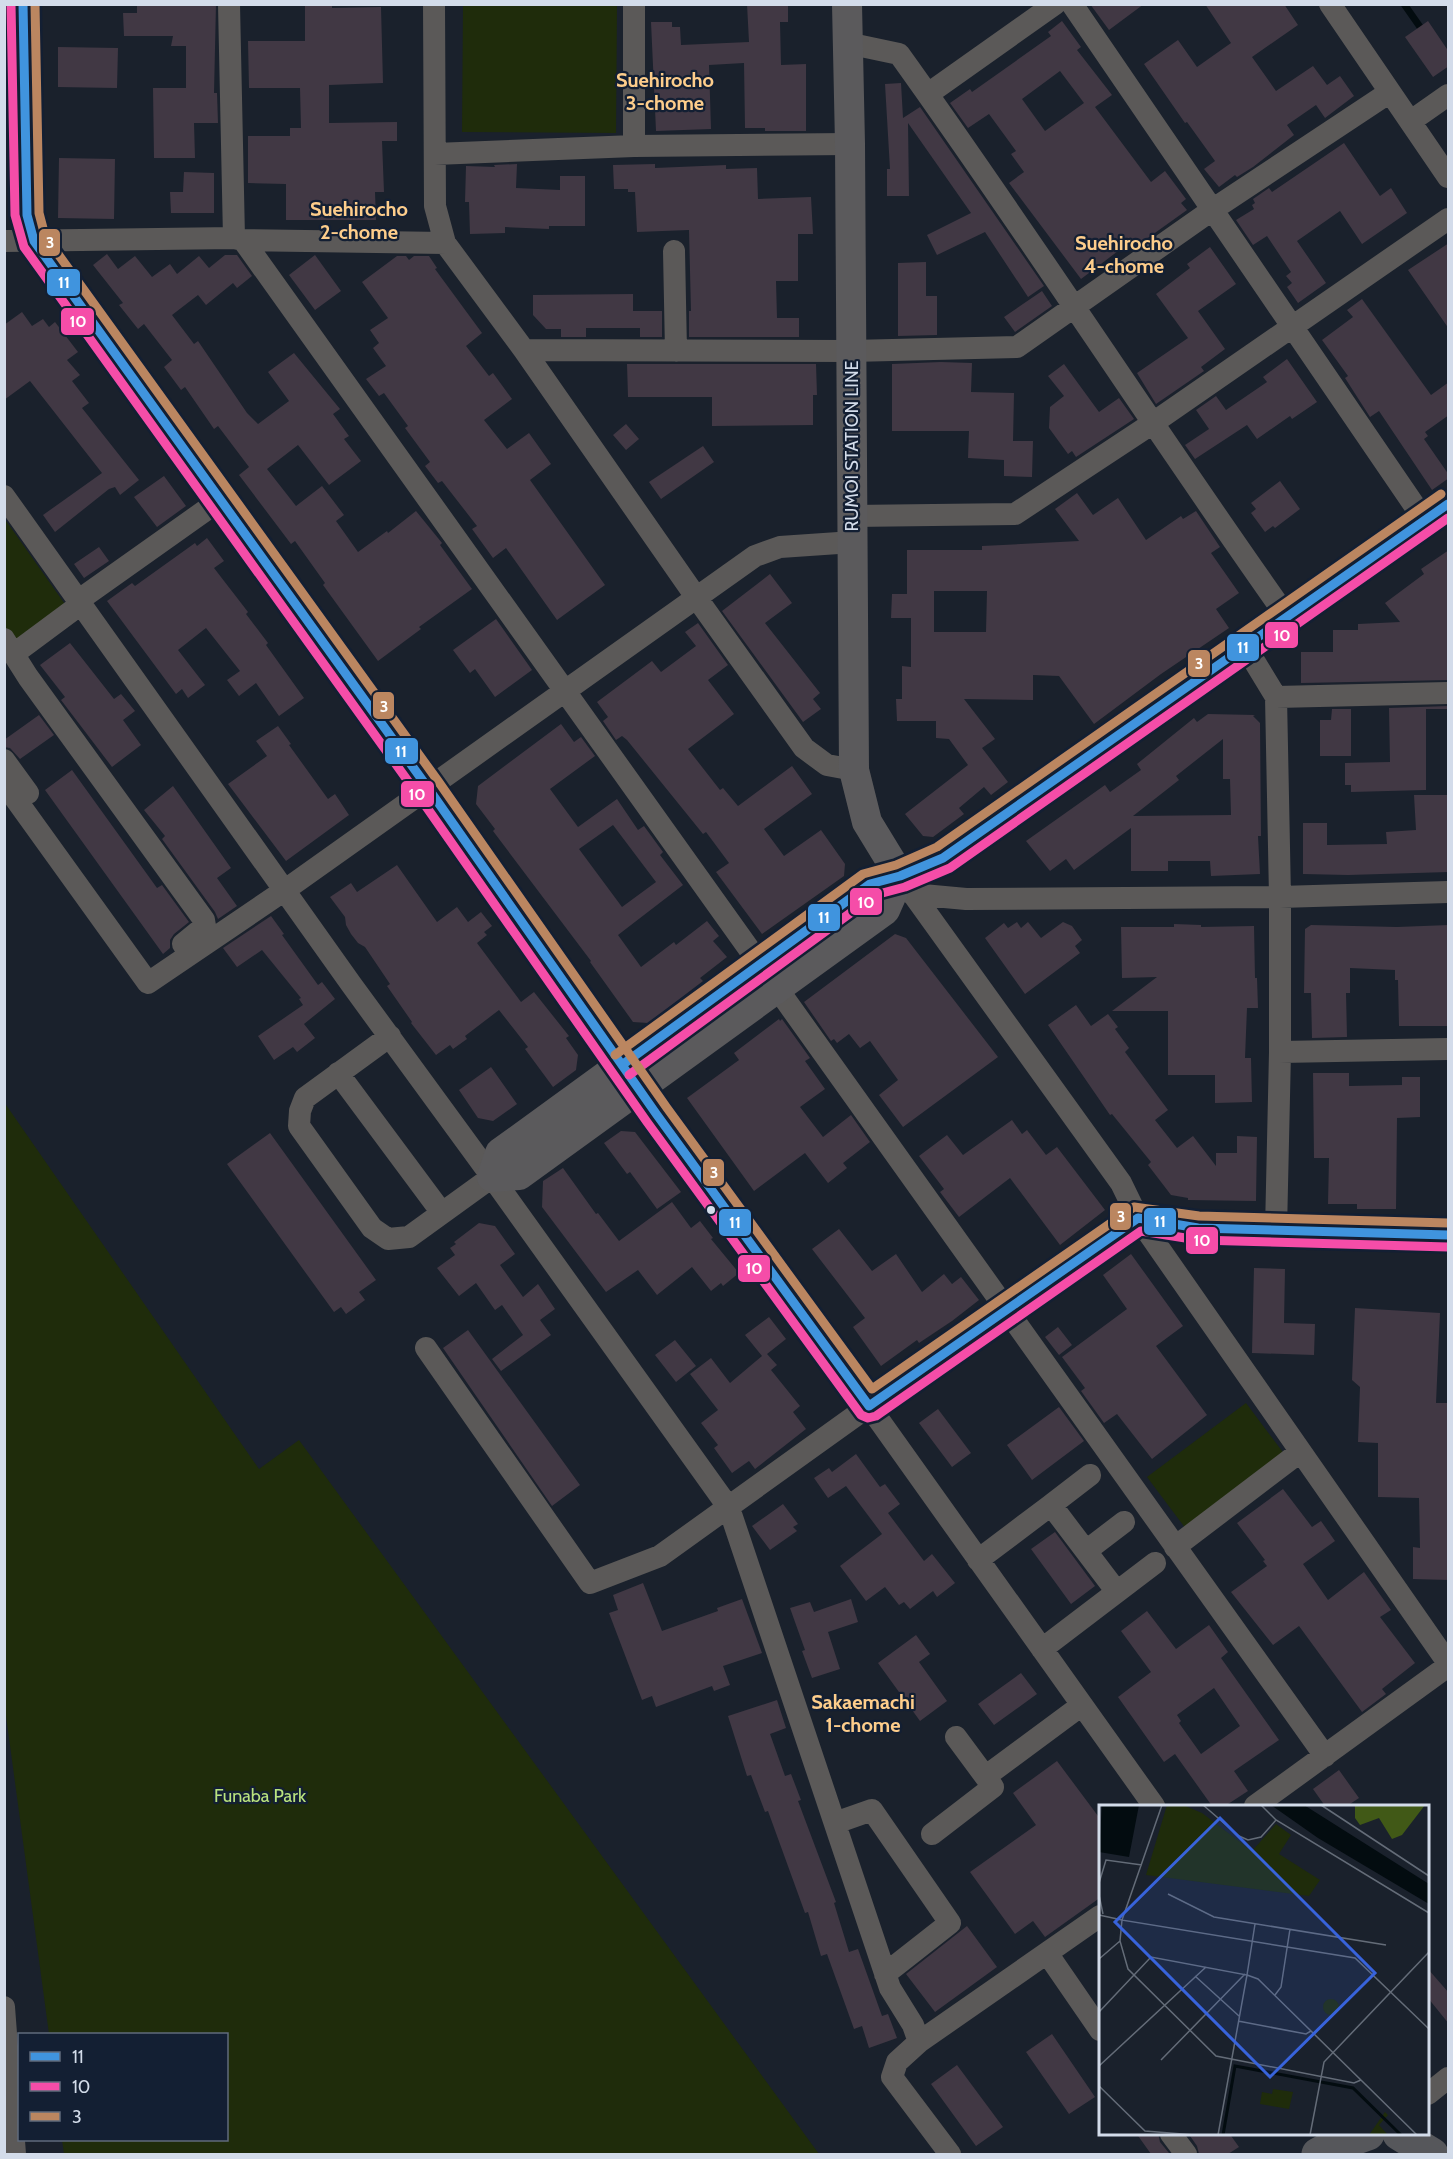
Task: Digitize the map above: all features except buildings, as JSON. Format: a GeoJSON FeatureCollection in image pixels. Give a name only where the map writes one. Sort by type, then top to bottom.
{"type":"FeatureCollection","features":[{"type":"Feature","properties":{"kind":"highway"},"geometry":{"type":"LineString","coordinates":[[1318,2154],[1363,2135]]}},
{"type":"Feature","properties":{"kind":"highway"},"geometry":{"type":"LineString","coordinates":[[1364,2154],[1380,2135]]}},
{"type":"Feature","properties":{"kind":"highway"},"geometry":{"type":"LineString","coordinates":[[1392,2135],[1400,2154]]}},
{"type":"Feature","properties":{"kind":"highway"},"geometry":{"type":"LineString","coordinates":[[1402,2135],[1432,2154]]}},
{"type":"Feature","properties":{"kind":"main road","name":"RUMOI STATION LINE"},"geometry":{"type":"LineString","coordinates":[[847,4],[855,770],[867,822],[906,885]]}},
{"type":"Feature","properties":{"kind":"main road"},"geometry":{"type":"LineString","coordinates":[[492,1177],[500,1153],[630,1076],[767,976],[870,884],[906,885]]}},
{"type":"Feature","properties":{"kind":"street"},"geometry":{"type":"LineString","coordinates":[[23,4],[27,215],[34,241],[428,788],[630,1076],[1153,1805]]}},
{"type":"Feature","properties":{"kind":"street"},"geometry":{"type":"LineString","coordinates":[[229,4],[239,239],[1325,1756]]}},
{"type":"Feature","properties":{"kind":"street"},"geometry":{"type":"LineString","coordinates":[[434,4],[435,206],[445,243],[524,350],[804,748],[827,765],[855,770]]}},
{"type":"Feature","properties":{"kind":"street"},"geometry":{"type":"LineString","coordinates":[[634,4],[634,146]]}},
{"type":"Feature","properties":{"kind":"street"},"geometry":{"type":"LineString","coordinates":[[928,94],[1055,4]]}},
{"type":"Feature","properties":{"kind":"street"},"geometry":{"type":"LineString","coordinates":[[1072,4],[1425,521]]}},
{"type":"Feature","properties":{"kind":"street"},"geometry":{"type":"LineString","coordinates":[[1330,4],[1449,177]]}},
{"type":"Feature","properties":{"kind":"street"},"geometry":{"type":"LineString","coordinates":[[848,43],[898,54],[1075,307],[1287,618]]}},
{"type":"Feature","properties":{"kind":"street"},"geometry":{"type":"LineString","coordinates":[[524,350],[851,351],[1017,347],[1212,210],[1390,92]]}},
{"type":"Feature","properties":{"kind":"street"},"geometry":{"type":"LineString","coordinates":[[1411,121],[1449,95]]}},
{"type":"Feature","properties":{"kind":"street"},"geometry":{"type":"LineString","coordinates":[[435,154],[634,146],[850,144]]}},
{"type":"Feature","properties":{"kind":"street"},"geometry":{"type":"LineString","coordinates":[[4,783],[148,983],[285,890],[755,556],[780,547],[852,529],[1015,514],[1153,423],[1449,219]]}},
{"type":"Feature","properties":{"kind":"street"},"geometry":{"type":"LineString","coordinates":[[4,241],[239,239],[445,243]]}},
{"type":"Feature","properties":{"kind":"street"},"geometry":{"type":"LineString","coordinates":[[674,251],[676,351]]}},
{"type":"Feature","properties":{"kind":"street"},"geometry":{"type":"LineString","coordinates":[[4,496],[729,1508],[888,1981],[913,2025],[919,2042]]}},
{"type":"Feature","properties":{"kind":"street"},"geometry":{"type":"LineString","coordinates":[[4,760],[147,961],[158,962],[202,930],[205,926],[204,920],[28,677],[10,646],[80,602],[220,500]]}},
{"type":"Feature","properties":{"kind":"street"},"geometry":{"type":"LineString","coordinates":[[906,885],[1449,504]]}},
{"type":"Feature","properties":{"kind":"street"},"geometry":{"type":"LineString","coordinates":[[1245,646],[1276,697],[1281,897],[1276,1230]]}},
{"type":"Feature","properties":{"kind":"street"},"geometry":{"type":"LineString","coordinates":[[1276,697],[1449,693]]}},
{"type":"Feature","properties":{"kind":"street"},"geometry":{"type":"LineString","coordinates":[[906,885],[966,899],[1281,897],[1449,892]]}},
{"type":"Feature","properties":{"kind":"street"},"geometry":{"type":"LineString","coordinates":[[906,885],[1121,1183],[1138,1218],[1449,1665],[1256,1805]]}},
{"type":"Feature","properties":{"kind":"street"},"geometry":{"type":"LineString","coordinates":[[390,1036],[305,1098],[300,1111],[299,1126],[372,1228],[388,1239],[409,1237],[492,1177]]}},
{"type":"Feature","properties":{"kind":"street"},"geometry":{"type":"LineString","coordinates":[[1280,1052],[1449,1049]]}},
{"type":"Feature","properties":{"kind":"street"},"geometry":{"type":"LineString","coordinates":[[338,1073],[442,1213]]}},
{"type":"Feature","properties":{"kind":"street"},"geometry":{"type":"LineString","coordinates":[[426,1348],[590,1583],[660,1556],[869,1406],[1138,1218],[1198,1228],[1449,1235]]}},
{"type":"Feature","properties":{"kind":"street"},"geometry":{"type":"LineString","coordinates":[[1175,1547],[1300,1452]]}},
{"type":"Feature","properties":{"kind":"street"},"geometry":{"type":"LineString","coordinates":[[978,1560],[1090,1475]]}},
{"type":"Feature","properties":{"kind":"street"},"geometry":{"type":"LineString","coordinates":[[1051,1505],[1117,1592]]}},
{"type":"Feature","properties":{"kind":"street"},"geometry":{"type":"LineString","coordinates":[[1086,1551],[1124,1522]]}},
{"type":"Feature","properties":{"kind":"street"},"geometry":{"type":"LineString","coordinates":[[1042,1649],[1155,1563]]}},
{"type":"Feature","properties":{"kind":"street"},"geometry":{"type":"LineString","coordinates":[[986,1776],[1082,1705]]}},
{"type":"Feature","properties":{"kind":"street"},"geometry":{"type":"LineString","coordinates":[[932,1834],[993,1787],[956,1737]]}},
{"type":"Feature","properties":{"kind":"street"},"geometry":{"type":"LineString","coordinates":[[835,1822],[872,1810],[950,1923],[888,1981]]}},
{"type":"Feature","properties":{"kind":"street"},"geometry":{"type":"LineString","coordinates":[[950,2154],[892,2077],[897,2062],[919,2042],[1099,1917]]}},
{"type":"Feature","properties":{"kind":"street"},"geometry":{"type":"LineString","coordinates":[[1047,1953],[1099,2027]]}},
{"type":"Feature","properties":{"kind":"street"},"geometry":{"type":"LineString","coordinates":[[4,2007],[15,2154]]}},
{"type":"Feature","properties":{"kind":"street"},"geometry":{"type":"LineString","coordinates":[[1429,2093],[1449,2079]]}},
{"type":"Feature","properties":{"kind":"street"},"geometry":{"type":"LineString","coordinates":[[1172,2135],[1186,2154]]}},
{"type":"Feature","properties":{"kind":"green space"},"geometry":{"type":"Polygon","coordinates":[[[463,5],[617,5],[616,133],[462,132],[463,5]]]}},
{"type":"Feature","properties":{"kind":"green space"},"geometry":{"type":"Polygon","coordinates":[[[4,518],[67,607],[15,644],[5,629],[4,518]]]}},
{"type":"Feature","properties":{"kind":"green space","name":"Funaba Park"},"geometry":{"type":"Polygon","coordinates":[[[4,1102],[259,1469],[299,1440],[819,2154],[64,2154],[62,2141],[228,2141],[228,2033],[49,2033],[4,1701],[4,1102]]]}},
{"type":"Feature","properties":{"kind":"green space"},"geometry":{"type":"Polygon","coordinates":[[[1246,1403],[1285,1455],[1186,1529],[1147,1477],[1246,1403]]]}},
{"type":"Feature","properties":{"kind":"waterway"},"geometry":{"type":"LineString","coordinates":[[1404,4],[1425,34]]}},
{"type":"Feature","properties":{"kind":"transit line","name":"10"},"geometry":{"type":"LineString","coordinates":[[11,4],[15,215],[24,247],[418,795],[647,1122],[861,1415],[868,1418],[876,1416],[1141,1231],[1198,1240],[1448,1247]]}},
{"type":"Feature","properties":{"kind":"transit line","name":"11"},"geometry":{"type":"LineString","coordinates":[[23,4],[27,215],[34,241],[428,788],[657,1115],[869,1406],[1138,1218],[1198,1228],[1448,1235]]}},
{"type":"Feature","properties":{"kind":"transit line","name":"3"},"geometry":{"type":"LineString","coordinates":[[35,4],[39,213],[45,236],[438,781],[667,1108],[872,1389],[1134,1207],[1199,1216],[1448,1223]]}},
{"type":"Feature","properties":{"kind":"transit line","name":"3"},"geometry":{"type":"LineString","coordinates":[[615,1055],[863,874],[896,865],[937,847],[1441,494]]}},
{"type":"Feature","properties":{"kind":"transit line","name":"11"},"geometry":{"type":"LineString","coordinates":[[622,1065],[870,884],[900,876],[943,858],[1448,504]]}},
{"type":"Feature","properties":{"kind":"transit line","name":"10"},"geometry":{"type":"LineString","coordinates":[[629,1075],[875,895],[905,887],[950,868],[1448,518]]}},
{"type":"Feature","properties":{"kind":"district","name":"Suehirocho 3-chome"},"geometry":{"type":"Point","coordinates":[665,92]}},
{"type":"Feature","properties":{"kind":"district","name":"Suehirocho 2-chome"},"geometry":{"type":"Point","coordinates":[359,220]}},
{"type":"Feature","properties":{"kind":"district","name":"Suehirocho 4-chome"},"geometry":{"type":"Point","coordinates":[1124,254]}},
{"type":"Feature","properties":{"kind":"district","name":"Sakaemachi 1-chome"},"geometry":{"type":"Point","coordinates":[863,1714]}}]}
